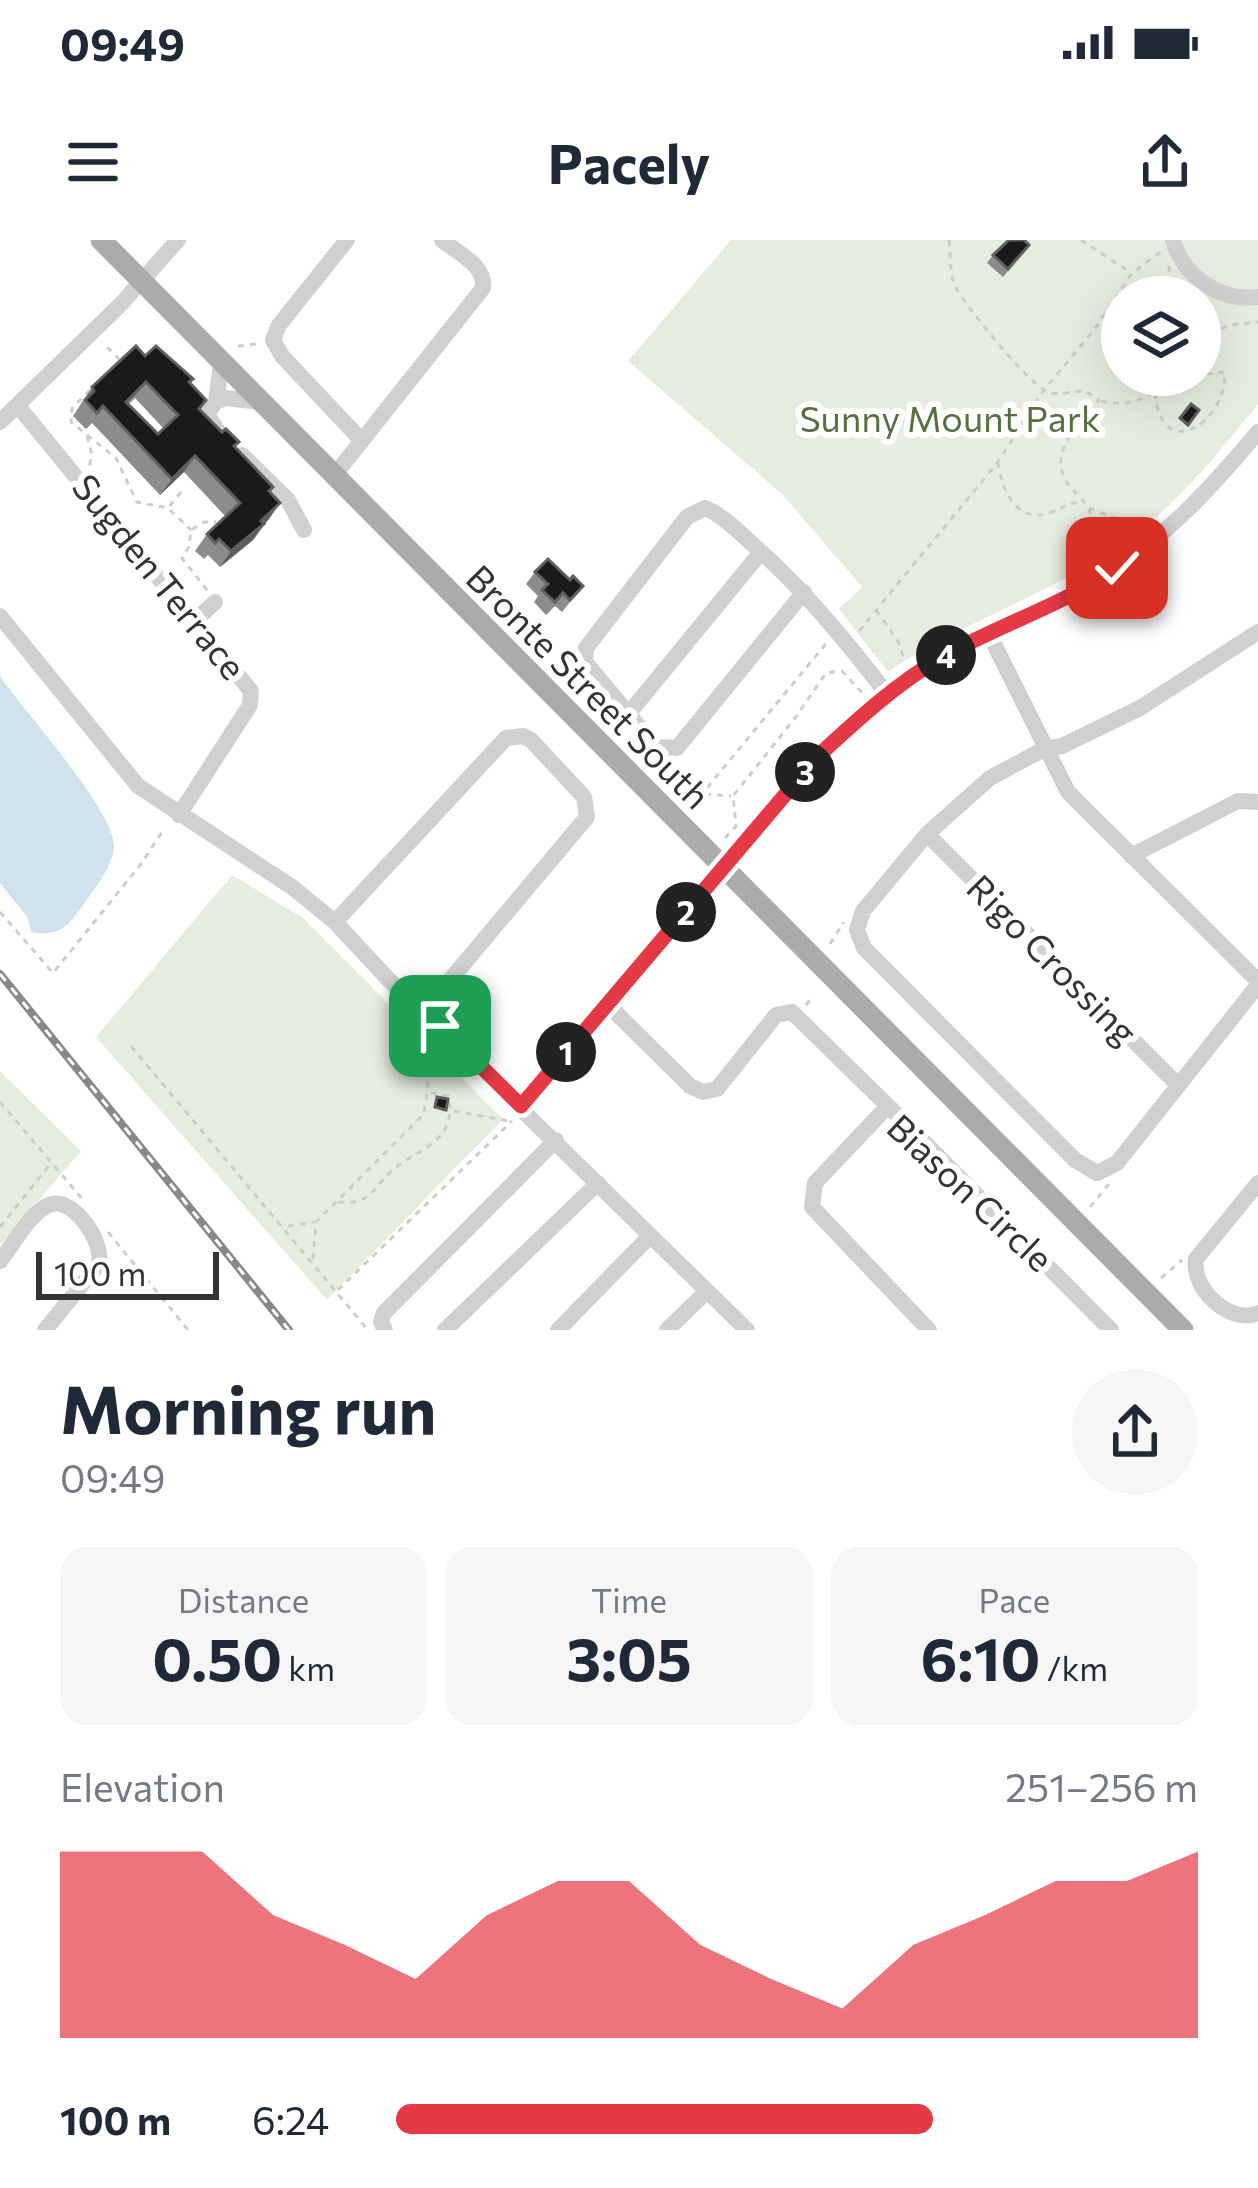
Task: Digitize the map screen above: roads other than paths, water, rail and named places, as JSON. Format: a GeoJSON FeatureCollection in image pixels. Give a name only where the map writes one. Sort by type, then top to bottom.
{"type":"FeatureCollection","features":[{"type":"Feature","properties":{"kind":"main road","name":"Bronte Street South"},"geometry":{"type":"LineString","coordinates":[[101,240],[1183,1330]]}},
{"type":"Feature","properties":{"kind":"street"},"geometry":{"type":"LineString","coordinates":[[0,422],[142,282],[178,240]]}},
{"type":"Feature","properties":{"kind":"street"},"geometry":{"type":"LineString","coordinates":[[347,240],[279,325],[273,340],[362,441]]}},
{"type":"Feature","properties":{"kind":"street"},"geometry":{"type":"LineString","coordinates":[[333,477],[483,288],[478,268],[442,240]]}},
{"type":"Feature","properties":{"kind":"street"},"geometry":{"type":"LineString","coordinates":[[1168,245],[1200,281],[1220,291],[1258,297]]}},
{"type":"Feature","properties":{"kind":"street"},"geometry":{"type":"LineString","coordinates":[[216,402],[221,363]]}},
{"type":"Feature","properties":{"kind":"street"},"geometry":{"type":"LineString","coordinates":[[260,402],[225,398],[207,414],[212,425],[288,500],[304,530]]}},
{"type":"Feature","properties":{"kind":"street","name":"Sugden Terrace"},"geometry":{"type":"LineString","coordinates":[[18,406],[245,683],[252,699],[178,815]]}},
{"type":"Feature","properties":{"kind":"street"},"geometry":{"type":"LineString","coordinates":[[519,1112],[818,756],[880,700],[934,662],[1087,587],[1161,536],[1258,433]]}},
{"type":"Feature","properties":{"kind":"street"},"geometry":{"type":"LineString","coordinates":[[804,592],[677,748],[658,747],[585,662],[586,648],[694,510],[705,508],[716,512],[804,592],[843,638],[880,700]]}},
{"type":"Feature","properties":{"kind":"street"},"geometry":{"type":"LineString","coordinates":[[630,712],[761,551]]}},
{"type":"Feature","properties":{"kind":"street"},"geometry":{"type":"LineString","coordinates":[[195,621],[215,602]]}},
{"type":"Feature","properties":{"kind":"street"},"geometry":{"type":"LineString","coordinates":[[0,616],[138,786],[292,887],[335,922],[519,1112],[556,1140],[746,1330]]}},
{"type":"Feature","properties":{"kind":"street"},"geometry":{"type":"LineString","coordinates":[[989,634],[1044,748],[1068,792],[1258,983],[1108,1171],[1087,1169],[1010,1095],[864,948],[857,920],[927,834],[990,778],[1044,748],[1062,746],[1140,708],[1258,632]]}},
{"type":"Feature","properties":{"kind":"street"},"geometry":{"type":"LineString","coordinates":[[335,922],[506,738],[531,740],[584,797],[587,817],[426,1014]]}},
{"type":"Feature","properties":{"kind":"street"},"geometry":{"type":"LineString","coordinates":[[1131,856],[1238,801],[1258,802]]}},
{"type":"Feature","properties":{"kind":"street","name":"Rigo Crossing"},"geometry":{"type":"LineString","coordinates":[[927,834],[1178,1085]]}},
{"type":"Feature","properties":{"kind":"street"},"geometry":{"type":"LineString","coordinates":[[607,1004],[690,1086],[703,1092],[717,1089],[776,1015],[792,1012],[887,1106]]}},
{"type":"Feature","properties":{"kind":"street","name":"Biason Circle"},"geometry":{"type":"LineString","coordinates":[[929,1330],[812,1207],[815,1184],[887,1106],[1111,1330]]}},
{"type":"Feature","properties":{"kind":"street"},"geometry":{"type":"LineString","coordinates":[[385,1330],[384,1313],[556,1140]]}},
{"type":"Feature","properties":{"kind":"street"},"geometry":{"type":"LineString","coordinates":[[446,1330],[598,1183]]}},
{"type":"Feature","properties":{"kind":"street"},"geometry":{"type":"LineString","coordinates":[[1258,1183],[1196,1259],[1195,1275],[1225,1311],[1246,1318],[1258,1313]]}},
{"type":"Feature","properties":{"kind":"street"},"geometry":{"type":"LineString","coordinates":[[0,1261],[41,1210],[58,1203],[70,1206],[99,1242],[102,1256],[98,1265],[45,1330]]}},
{"type":"Feature","properties":{"kind":"street"},"geometry":{"type":"LineString","coordinates":[[558,1330],[650,1236]]}},
{"type":"Feature","properties":{"kind":"street"},"geometry":{"type":"LineString","coordinates":[[668,1330],[707,1291]]}},
{"type":"Feature","properties":{"kind":"water"},"geometry":{"type":"Polygon","coordinates":[[[0,676],[85,786],[111,831],[113,855],[106,870],[78,913],[62,929],[49,933],[31,932],[28,918],[0,883],[0,676]]]}},
{"type":"Feature","properties":{"kind":"railway"},"geometry":{"type":"LineString","coordinates":[[0,974],[289,1330]]}},
{"type":"Feature","properties":{"kind":"park label","name":"Sunny Mount Park"},"geometry":{"type":"Point","coordinates":[950,419]}}]}
